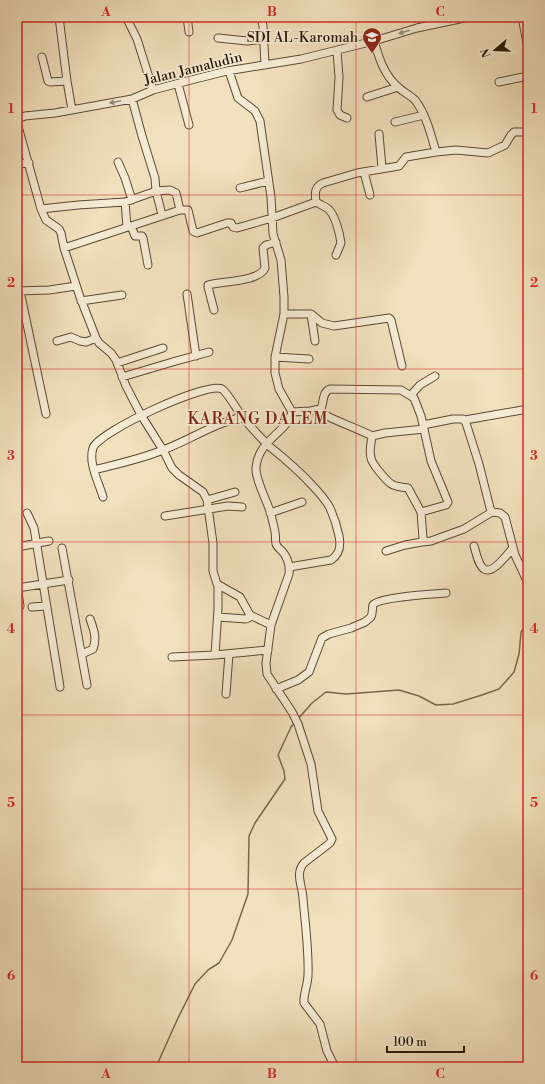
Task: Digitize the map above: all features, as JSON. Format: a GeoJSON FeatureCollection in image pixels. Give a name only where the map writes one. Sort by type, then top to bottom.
{"type":"FeatureCollection","features":[{"type":"Feature","properties":{"kind":"street"},"geometry":{"type":"LineString","coordinates":[[58,17],[72,110]]}},
{"type":"Feature","properties":{"kind":"street"},"geometry":{"type":"LineString","coordinates":[[126,17],[137,39],[153,90]]}},
{"type":"Feature","properties":{"kind":"street"},"geometry":{"type":"LineString","coordinates":[[186,17],[189,32]]}},
{"type":"Feature","properties":{"kind":"street"},"geometry":{"type":"LineString","coordinates":[[261,17],[265,65]]}},
{"type":"Feature","properties":{"kind":"street","name":"Jalan Jamaludin"},"geometry":{"type":"LineString","coordinates":[[17,119],[25,116],[72,110],[132,99],[153,90],[230,71],[301,59],[337,51],[417,28],[469,17]]}},
{"type":"Feature","properties":{"kind":"street"},"geometry":{"type":"LineString","coordinates":[[522,17],[528,46]]}},
{"type":"Feature","properties":{"kind":"street"},"geometry":{"type":"LineString","coordinates":[[218,38],[247,41],[264,39]]}},
{"type":"Feature","properties":{"kind":"street"},"geometry":{"type":"LineString","coordinates":[[374,41],[380,62],[398,87],[415,100],[424,115],[436,152]]}},
{"type":"Feature","properties":{"kind":"street"},"geometry":{"type":"LineString","coordinates":[[337,51],[339,84],[337,110],[340,115],[347,118]]}},
{"type":"Feature","properties":{"kind":"street"},"geometry":{"type":"LineString","coordinates":[[42,57],[48,81],[67,81]]}},
{"type":"Feature","properties":{"kind":"street"},"geometry":{"type":"LineString","coordinates":[[230,71],[238,98],[255,111],[260,121],[271,197],[273,234],[279,253],[282,270],[284,314],[275,357],[276,381],[292,412],[290,418],[282,428],[266,443],[260,455],[256,469],[258,480],[275,530],[276,543],[286,557],[290,567],[289,574],[271,625],[266,669],[269,678],[298,724],[311,764],[318,811],[332,839],[330,843],[309,858],[300,869],[300,877],[303,897],[308,974],[307,988],[304,999],[306,1007],[320,1024],[327,1051],[336,1067]]}},
{"type":"Feature","properties":{"kind":"street"},"geometry":{"type":"LineString","coordinates":[[499,82],[528,76]]}},
{"type":"Feature","properties":{"kind":"street"},"geometry":{"type":"LineString","coordinates":[[178,84],[189,124]]}},
{"type":"Feature","properties":{"kind":"street"},"geometry":{"type":"LineString","coordinates":[[367,97],[398,87]]}},
{"type":"Feature","properties":{"kind":"street"},"geometry":{"type":"LineString","coordinates":[[132,99],[155,178],[156,192],[162,215]]}},
{"type":"Feature","properties":{"kind":"street"},"geometry":{"type":"LineString","coordinates":[[395,122],[424,115]]}},
{"type":"Feature","properties":{"kind":"street"},"geometry":{"type":"LineString","coordinates":[[17,123],[41,209],[46,220],[61,233],[76,286],[96,338],[111,353],[117,363],[122,377],[141,415],[163,450],[172,468],[179,475],[203,492],[207,500],[213,543],[214,572],[218,585],[218,617],[214,655]]}},
{"type":"Feature","properties":{"kind":"street"},"geometry":{"type":"LineString","coordinates":[[316,202],[316,189],[318,185],[364,172],[399,166],[406,157],[456,150],[488,152],[505,145],[514,132],[528,132]]}},
{"type":"Feature","properties":{"kind":"street"},"geometry":{"type":"LineString","coordinates":[[379,134],[382,168]]}},
{"type":"Feature","properties":{"kind":"street"},"geometry":{"type":"LineString","coordinates":[[118,162],[132,200]]}},
{"type":"Feature","properties":{"kind":"street"},"geometry":{"type":"LineString","coordinates":[[17,164],[29,163]]}},
{"type":"Feature","properties":{"kind":"street"},"geometry":{"type":"LineString","coordinates":[[364,172],[370,195]]}},
{"type":"Feature","properties":{"kind":"street"},"geometry":{"type":"LineString","coordinates":[[240,188],[268,180]]}},
{"type":"Feature","properties":{"kind":"street"},"geometry":{"type":"LineString","coordinates":[[41,209],[124,202],[156,192],[170,190],[176,193],[180,210]]}},
{"type":"Feature","properties":{"kind":"street"},"geometry":{"type":"LineString","coordinates":[[124,202],[129,226],[135,236],[142,236],[143,238],[148,265]]}},
{"type":"Feature","properties":{"kind":"street"},"geometry":{"type":"LineString","coordinates":[[64,248],[180,210],[188,210],[193,230],[197,233],[227,223],[231,223],[233,227],[236,228],[272,218],[316,202],[327,208],[334,218],[341,243],[336,255]]}},
{"type":"Feature","properties":{"kind":"street"},"geometry":{"type":"LineString","coordinates":[[214,310],[208,285],[248,279],[261,273],[264,271],[265,266],[263,248],[266,245],[276,242]]}},
{"type":"Feature","properties":{"kind":"street"},"geometry":{"type":"LineString","coordinates":[[46,414],[19,291],[49,290],[76,286]]}},
{"type":"Feature","properties":{"kind":"street"},"geometry":{"type":"LineString","coordinates":[[187,294],[196,356]]}},
{"type":"Feature","properties":{"kind":"street"},"geometry":{"type":"LineString","coordinates":[[81,301],[122,295]]}},
{"type":"Feature","properties":{"kind":"street"},"geometry":{"type":"LineString","coordinates":[[284,314],[311,314],[322,323],[334,326],[389,318],[402,366]]}},
{"type":"Feature","properties":{"kind":"street"},"geometry":{"type":"LineString","coordinates":[[311,314],[315,341]]}},
{"type":"Feature","properties":{"kind":"street"},"geometry":{"type":"LineString","coordinates":[[57,342],[71,337],[86,342],[96,338]]}},
{"type":"Feature","properties":{"kind":"street"},"geometry":{"type":"LineString","coordinates":[[117,363],[164,348]]}},
{"type":"Feature","properties":{"kind":"street"},"geometry":{"type":"LineString","coordinates":[[122,377],[209,352]]}},
{"type":"Feature","properties":{"kind":"street"},"geometry":{"type":"LineString","coordinates":[[275,357],[309,359]]}},
{"type":"Feature","properties":{"kind":"street"},"geometry":{"type":"LineString","coordinates":[[410,395],[420,385],[436,376]]}},
{"type":"Feature","properties":{"kind":"street"},"geometry":{"type":"LineString","coordinates":[[103,497],[94,470],[92,448],[95,443],[109,432],[174,400],[200,391],[218,388],[225,392],[243,417],[266,443],[290,463],[326,502],[335,519],[340,544],[338,554],[331,560],[290,567]]}},
{"type":"Feature","properties":{"kind":"street"},"geometry":{"type":"LineString","coordinates":[[318,411],[321,409],[327,390],[330,389],[401,390],[414,398],[418,406],[431,461],[448,502],[446,505],[421,512]]}},
{"type":"Feature","properties":{"kind":"street"},"geometry":{"type":"LineString","coordinates":[[292,412],[318,411],[329,418],[355,427],[372,436],[423,427],[453,419],[460,418],[465,420],[528,409]]}},
{"type":"Feature","properties":{"kind":"street"},"geometry":{"type":"LineString","coordinates":[[94,470],[163,450],[213,426],[243,417]]}},
{"type":"Feature","properties":{"kind":"street"},"geometry":{"type":"LineString","coordinates":[[465,420],[492,512]]}},
{"type":"Feature","properties":{"kind":"street"},"geometry":{"type":"LineString","coordinates":[[372,436],[371,457],[373,463],[390,484],[408,488],[421,512],[422,542]]}},
{"type":"Feature","properties":{"kind":"street"},"geometry":{"type":"LineString","coordinates":[[207,500],[235,492]]}},
{"type":"Feature","properties":{"kind":"street"},"geometry":{"type":"LineString","coordinates":[[270,513],[302,502]]}},
{"type":"Feature","properties":{"kind":"street"},"geometry":{"type":"LineString","coordinates":[[166,516],[228,506],[242,507]]}},
{"type":"Feature","properties":{"kind":"street"},"geometry":{"type":"LineString","coordinates":[[386,551],[405,545],[431,541],[464,529],[492,512],[500,513],[504,517],[519,566],[528,583]]}},
{"type":"Feature","properties":{"kind":"street"},"geometry":{"type":"LineString","coordinates":[[27,513],[34,528],[60,687]]}},
{"type":"Feature","properties":{"kind":"street"},"geometry":{"type":"LineString","coordinates":[[17,546],[49,541]]}},
{"type":"Feature","properties":{"kind":"street"},"geometry":{"type":"LineString","coordinates":[[474,546],[480,564],[487,570],[498,565],[513,548]]}},
{"type":"Feature","properties":{"kind":"street"},"geometry":{"type":"LineString","coordinates":[[62,548],[87,685]]}},
{"type":"Feature","properties":{"kind":"street"},"geometry":{"type":"LineString","coordinates":[[20,606],[17,587],[69,580]]}},
{"type":"Feature","properties":{"kind":"street"},"geometry":{"type":"LineString","coordinates":[[218,585],[240,597],[248,612],[252,616],[271,625]]}},
{"type":"Feature","properties":{"kind":"street"},"geometry":{"type":"LineString","coordinates":[[276,689],[298,680],[309,672],[322,638],[329,634],[351,628],[365,622],[371,617],[374,605],[377,602],[392,598],[446,593]]}},
{"type":"Feature","properties":{"kind":"street"},"geometry":{"type":"LineString","coordinates":[[32,607],[46,606]]}},
{"type":"Feature","properties":{"kind":"street"},"geometry":{"type":"LineString","coordinates":[[218,617],[246,619],[252,616]]}},
{"type":"Feature","properties":{"kind":"street"},"geometry":{"type":"LineString","coordinates":[[82,654],[93,649],[96,642],[95,631],[90,619]]}},
{"type":"Feature","properties":{"kind":"street"},"geometry":{"type":"LineString","coordinates":[[172,657],[268,650]]}},
{"type":"Feature","properties":{"kind":"street"},"geometry":{"type":"LineString","coordinates":[[226,694],[229,654]]}},
{"type":"Feature","properties":{"kind":"waterway"},"geometry":{"type":"LineString","coordinates":[[298,719],[312,703],[326,692],[346,694],[399,690],[419,696],[436,705],[453,704],[499,689],[514,672],[519,654],[521,632],[528,623]]}},
{"type":"Feature","properties":{"kind":"waterway"},"geometry":{"type":"LineString","coordinates":[[156,1067],[195,984],[208,970],[219,963],[232,940],[248,894],[249,836],[255,823],[285,779],[284,771],[278,755],[294,723]]}},
{"type":"Feature","properties":{"kind":"place","name":"SDI AL-Karomah"},"geometry":{"type":"Point","coordinates":[372,54]}},
{"type":"Feature","properties":{"kind":"district","name":"KARANG DALEM"},"geometry":{"type":"Point","coordinates":[258,418]}}]}
